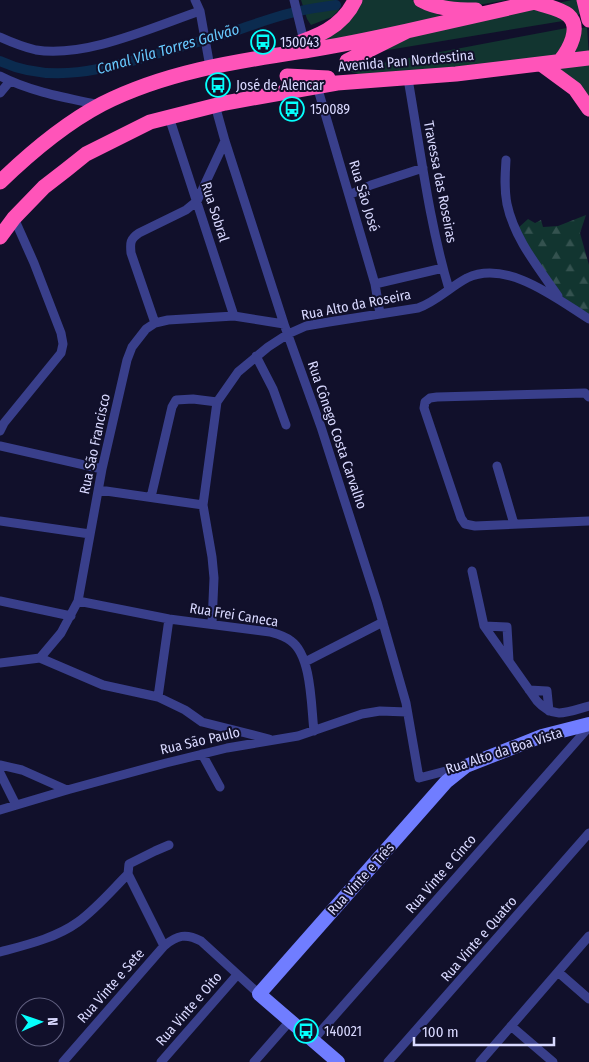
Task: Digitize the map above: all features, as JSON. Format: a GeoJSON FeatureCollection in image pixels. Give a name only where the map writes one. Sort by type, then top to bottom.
{"type":"FeatureCollection","features":[{"type":"Feature","properties":{"kind":"highway"},"geometry":{"type":"LineString","coordinates":[[0,182],[38,147],[64,127],[101,105],[151,83],[210,67],[305,46],[332,28],[351,9],[355,0]]}},
{"type":"Feature","properties":{"kind":"highway"},"geometry":{"type":"LineString","coordinates":[[421,0],[449,9],[492,11]]}},
{"type":"Feature","properties":{"kind":"highway"},"geometry":{"type":"LineString","coordinates":[[584,0],[589,20]]}},
{"type":"Feature","properties":{"kind":"highway"},"geometry":{"type":"LineString","coordinates":[[347,61],[407,32],[539,1],[566,13],[572,22],[573,36],[570,48],[560,61]]}},
{"type":"Feature","properties":{"kind":"highway","name":"Avenida Pan Nordestina"},"geometry":{"type":"LineString","coordinates":[[305,46],[407,32]]}},
{"type":"Feature","properties":{"kind":"highway","name":"Avenida Pan Nordestina"},"geometry":{"type":"LineString","coordinates":[[0,236],[14,218],[44,187],[86,154],[131,131],[169,117],[215,105],[317,86],[357,81],[408,79],[589,58]]}},
{"type":"Feature","properties":{"kind":"highway"},"geometry":{"type":"LineString","coordinates":[[541,64],[575,89],[589,109]]}},
{"type":"Feature","properties":{"kind":"highway"},"geometry":{"type":"LineString","coordinates":[[288,76],[357,81]]}},
{"type":"Feature","properties":{"kind":"main road","name":"Rua Alto da Boa Vista"},"geometry":{"type":"LineString","coordinates":[[466,766],[542,736],[589,726]]}},
{"type":"Feature","properties":{"kind":"main road","name":"Rua Vinte e Três"},"geometry":{"type":"LineString","coordinates":[[258,994],[446,782],[466,766]]}},
{"type":"Feature","properties":{"kind":"main road"},"geometry":{"type":"LineString","coordinates":[[258,994],[338,1062]]}},
{"type":"Feature","properties":{"kind":"street"},"geometry":{"type":"LineString","coordinates":[[195,0],[200,11],[210,67]]}},
{"type":"Feature","properties":{"kind":"street"},"geometry":{"type":"LineString","coordinates":[[295,2],[305,46]]}},
{"type":"Feature","properties":{"kind":"street"},"geometry":{"type":"LineString","coordinates":[[0,36],[11,42],[36,50],[70,50],[102,44],[200,11]]}},
{"type":"Feature","properties":{"kind":"street"},"geometry":{"type":"LineString","coordinates":[[0,76],[10,81],[63,97],[101,105]]}},
{"type":"Feature","properties":{"kind":"street","name":"Travessa das Roseiras"},"geometry":{"type":"LineString","coordinates":[[408,79],[423,168],[449,289]]}},
{"type":"Feature","properties":{"kind":"street"},"geometry":{"type":"LineString","coordinates":[[0,93],[10,81]]}},
{"type":"Feature","properties":{"kind":"street","name":"Rua São José"},"geometry":{"type":"LineString","coordinates":[[317,86],[375,284],[380,314]]}},
{"type":"Feature","properties":{"kind":"street","name":"Rua Cônego Costa Carvalho"},"geometry":{"type":"LineString","coordinates":[[215,105],[284,324],[332,459],[383,622],[402,686],[419,778]]}},
{"type":"Feature","properties":{"kind":"street","name":"Rua Sobral"},"geometry":{"type":"LineString","coordinates":[[169,117],[234,316]]}},
{"type":"Feature","properties":{"kind":"street"},"geometry":{"type":"LineString","coordinates":[[225,141],[197,201],[186,210],[132,237],[130,253],[155,323],[176,319],[234,316],[284,324]]}},
{"type":"Feature","properties":{"kind":"street"},"geometry":{"type":"LineString","coordinates":[[506,160],[506,192],[511,219],[520,239],[558,298]]}},
{"type":"Feature","properties":{"kind":"street"},"geometry":{"type":"LineString","coordinates":[[349,195],[423,168]]}},
{"type":"Feature","properties":{"kind":"street"},"geometry":{"type":"LineString","coordinates":[[1,425],[61,353],[63,344],[58,324],[14,218]]}},
{"type":"Feature","properties":{"kind":"street"},"geometry":{"type":"LineString","coordinates":[[375,284],[443,268]]}},
{"type":"Feature","properties":{"kind":"street","name":"Rua Alto da Roseira"},"geometry":{"type":"LineString","coordinates":[[217,402],[238,372],[256,356],[288,334],[306,326],[418,308],[432,303],[449,289],[469,277],[486,272],[514,277],[558,298],[589,319]]}},
{"type":"Feature","properties":{"kind":"street","name":"Rua São Francisco"},"geometry":{"type":"LineString","coordinates":[[40,658],[61,633],[78,601],[102,469],[128,360],[132,347],[146,329],[155,323]]}},
{"type":"Feature","properties":{"kind":"street"},"geometry":{"type":"LineString","coordinates":[[256,356],[273,389],[286,425]]}},
{"type":"Feature","properties":{"kind":"street"},"geometry":{"type":"LineString","coordinates":[[589,397],[584,392],[437,397],[430,398],[425,402],[424,408],[432,436],[464,524],[475,526],[589,521]]}},
{"type":"Feature","properties":{"kind":"street"},"geometry":{"type":"LineString","coordinates":[[151,497],[172,407],[176,400],[187,399],[217,402],[203,505],[214,578],[212,624]]}},
{"type":"Feature","properties":{"kind":"street"},"geometry":{"type":"LineString","coordinates":[[0,446],[102,469]]}},
{"type":"Feature","properties":{"kind":"street"},"geometry":{"type":"LineString","coordinates":[[497,466],[514,524]]}},
{"type":"Feature","properties":{"kind":"street"},"geometry":{"type":"LineString","coordinates":[[99,490],[203,505]]}},
{"type":"Feature","properties":{"kind":"street"},"geometry":{"type":"LineString","coordinates":[[0,521],[90,534]]}},
{"type":"Feature","properties":{"kind":"street"},"geometry":{"type":"LineString","coordinates":[[472,571],[484,626],[529,690],[545,709],[561,713],[589,706]]}},
{"type":"Feature","properties":{"kind":"street"},"geometry":{"type":"LineString","coordinates":[[0,601],[71,616]]}},
{"type":"Feature","properties":{"kind":"street","name":"Rua Frei Caneca"},"geometry":{"type":"LineString","coordinates":[[78,601],[169,619],[270,632],[283,636],[293,642],[305,662],[314,731]]}},
{"type":"Feature","properties":{"kind":"street"},"geometry":{"type":"LineString","coordinates":[[158,696],[169,619]]}},
{"type":"Feature","properties":{"kind":"street"},"geometry":{"type":"LineString","coordinates":[[305,662],[383,622]]}},
{"type":"Feature","properties":{"kind":"street"},"geometry":{"type":"LineString","coordinates":[[484,626],[507,627],[509,661]]}},
{"type":"Feature","properties":{"kind":"street"},"geometry":{"type":"LineString","coordinates":[[0,663],[40,658],[103,685],[158,696],[185,710],[202,722],[278,740]]}},
{"type":"Feature","properties":{"kind":"street"},"geometry":{"type":"LineString","coordinates":[[529,690],[547,691],[549,711]]}},
{"type":"Feature","properties":{"kind":"street","name":"Rua São Paulo"},"geometry":{"type":"LineString","coordinates":[[0,810],[202,754],[248,744],[278,740],[314,731],[362,714],[380,711],[407,712]]}},
{"type":"Feature","properties":{"kind":"street","name":"Rua Vinte e Cinco"},"geometry":{"type":"LineString","coordinates":[[313,1040],[589,726]]}},
{"type":"Feature","properties":{"kind":"street"},"geometry":{"type":"LineString","coordinates":[[202,754],[220,787]]}},
{"type":"Feature","properties":{"kind":"street"},"geometry":{"type":"LineString","coordinates":[[0,765],[22,770],[68,790]]}},
{"type":"Feature","properties":{"kind":"street","name":"Rua Alto da Boa Vista"},"geometry":{"type":"LineString","coordinates":[[419,778],[466,766]]}},
{"type":"Feature","properties":{"kind":"street"},"geometry":{"type":"LineString","coordinates":[[0,773],[16,805]]}},
{"type":"Feature","properties":{"kind":"street","name":"Rua Vinte e Quatro"},"geometry":{"type":"LineString","coordinates":[[388,1062],[589,833]]}},
{"type":"Feature","properties":{"kind":"street"},"geometry":{"type":"LineString","coordinates":[[164,946],[128,874],[129,864],[170,846]]}},
{"type":"Feature","properties":{"kind":"street"},"geometry":{"type":"LineString","coordinates":[[0,952],[59,933],[78,923],[128,874]]}},
{"type":"Feature","properties":{"kind":"street","name":"Rua Vinte e Sete"},"geometry":{"type":"LineString","coordinates":[[63,1062],[164,946],[176,937],[192,936],[201,941],[237,975]]}},
{"type":"Feature","properties":{"kind":"street"},"geometry":{"type":"LineString","coordinates":[[480,1062],[589,936]]}},
{"type":"Feature","properties":{"kind":"street"},"geometry":{"type":"LineString","coordinates":[[558,972],[589,999]]}},
{"type":"Feature","properties":{"kind":"street"},"geometry":{"type":"LineString","coordinates":[[237,975],[258,994]]}},
{"type":"Feature","properties":{"kind":"street","name":"Rua Vinte e Oito"},"geometry":{"type":"LineString","coordinates":[[161,1062],[237,975]]}},
{"type":"Feature","properties":{"kind":"street"},"geometry":{"type":"LineString","coordinates":[[254,1062],[290,1021]]}},
{"type":"Feature","properties":{"kind":"street"},"geometry":{"type":"LineString","coordinates":[[511,1026],[553,1062]]}},
{"type":"Feature","properties":{"kind":"green space"},"geometry":{"type":"Polygon","coordinates":[[[301,0],[336,0],[339,10],[332,17],[311,25],[301,0]]]}},
{"type":"Feature","properties":{"kind":"green space"},"geometry":{"type":"Polygon","coordinates":[[[362,0],[412,0],[444,18],[314,43],[362,0]]]}},
{"type":"Feature","properties":{"kind":"green space"},"geometry":{"type":"Polygon","coordinates":[[[438,0],[507,0],[467,7],[438,0]]]}},
{"type":"Feature","properties":{"kind":"green space"},"geometry":{"type":"Polygon","coordinates":[[[581,0],[584,13],[574,16],[548,5],[581,0]]]}},
{"type":"Feature","properties":{"kind":"green space"},"geometry":{"type":"Polygon","coordinates":[[[538,8],[569,20],[370,53],[407,34],[538,8]]]}},
{"type":"Feature","properties":{"kind":"green space"},"geometry":{"type":"Polygon","coordinates":[[[572,27],[563,53],[541,60],[365,76],[345,70],[572,27]]]}},
{"type":"Feature","properties":{"kind":"green space"},"geometry":{"type":"Polygon","coordinates":[[[587,27],[589,55],[567,58],[578,29],[587,27]]]}},
{"type":"Feature","properties":{"kind":"green space"},"geometry":{"type":"Polygon","coordinates":[[[589,62],[589,100],[549,66],[589,62]]]}},
{"type":"Feature","properties":{"kind":"green space"},"geometry":{"type":"Polygon","coordinates":[[[586,215],[580,233],[589,265],[589,316],[560,295],[517,229],[528,219],[535,223],[541,220],[543,227],[558,226],[586,215]]]}},
{"type":"Feature","properties":{"kind":"waterway","name":"Canal Vila Torres Galvão"},"geometry":{"type":"LineString","coordinates":[[0,61],[19,68],[39,72],[78,72],[98,69],[137,60],[283,15],[336,5]]}},
{"type":"Feature","properties":{"kind":"place","name":"150043"},"geometry":{"type":"Point","coordinates":[263,42]}},
{"type":"Feature","properties":{"kind":"place","name":"José de Alencar"},"geometry":{"type":"Point","coordinates":[218,85]}},
{"type":"Feature","properties":{"kind":"place","name":"150089"},"geometry":{"type":"Point","coordinates":[292,109]}},
{"type":"Feature","properties":{"kind":"place","name":"140021"},"geometry":{"type":"Point","coordinates":[306,1031]}}]}
